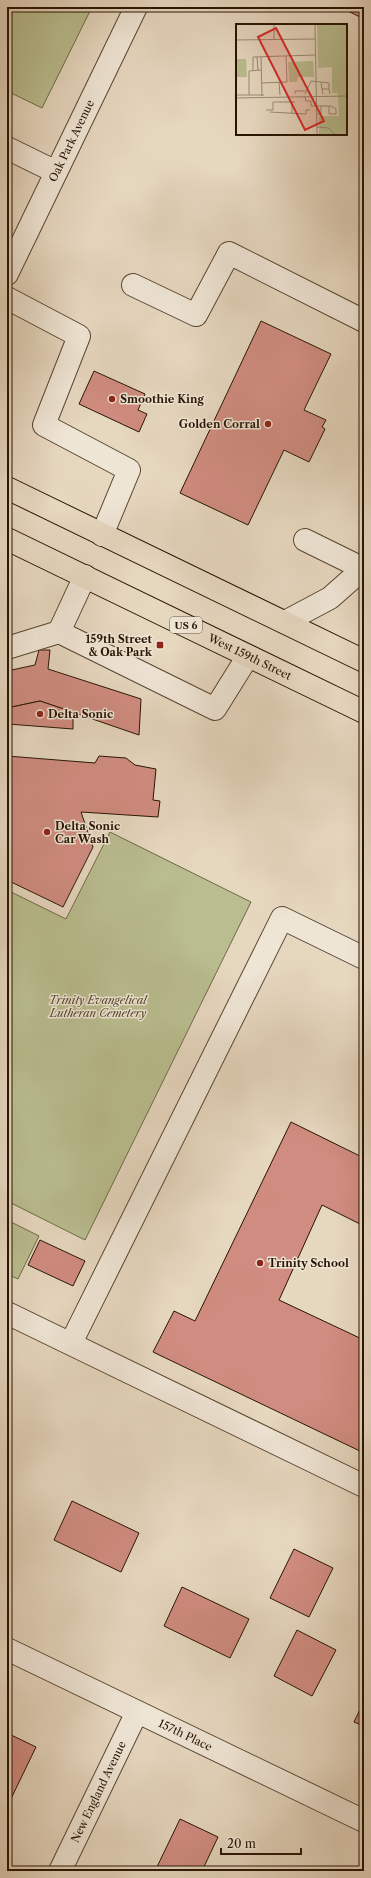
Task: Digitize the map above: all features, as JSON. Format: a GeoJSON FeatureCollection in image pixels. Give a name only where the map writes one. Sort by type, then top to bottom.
{"type":"FeatureCollection","features":[{"type":"Feature","properties":{"kind":"main road"},"geometry":{"type":"LineString","coordinates":[[7,488],[364,661]]}},
{"type":"Feature","properties":{"kind":"main road","name":"West 159th Street"},"geometry":{"type":"LineString","coordinates":[[7,539],[364,712]]}},
{"type":"Feature","properties":{"kind":"street","name":"Oak Park Avenue"},"geometry":{"type":"LineString","coordinates":[[7,274],[136,7]]}},
{"type":"Feature","properties":{"kind":"street"},"geometry":{"type":"LineString","coordinates":[[7,148],[56,172]]}},
{"type":"Feature","properties":{"kind":"street"},"geometry":{"type":"LineString","coordinates":[[133,285],[196,316],[230,253],[364,321]]}},
{"type":"Feature","properties":{"kind":"street"},"geometry":{"type":"LineString","coordinates":[[7,298],[79,336],[44,425],[129,470],[102,534]]}},
{"type":"Feature","properties":{"kind":"street"},"geometry":{"type":"LineString","coordinates":[[305,540],[364,569]]}},
{"type":"Feature","properties":{"kind":"street"},"geometry":{"type":"LineString","coordinates":[[285,622],[330,598],[364,569]]}},
{"type":"Feature","properties":{"kind":"street"},"geometry":{"type":"LineString","coordinates":[[364,569],[364,586]]}},
{"type":"Feature","properties":{"kind":"street"},"geometry":{"type":"LineString","coordinates":[[59,632],[85,576]]}},
{"type":"Feature","properties":{"kind":"street"},"geometry":{"type":"LineString","coordinates":[[7,648],[59,632],[215,709],[248,656]]}},
{"type":"Feature","properties":{"kind":"street"},"geometry":{"type":"LineString","coordinates":[[71,1343],[282,918],[364,958]]}},
{"type":"Feature","properties":{"kind":"street"},"geometry":{"type":"LineString","coordinates":[[7,1313],[364,1486]]}},
{"type":"Feature","properties":{"kind":"street","name":"157th Place"},"geometry":{"type":"LineString","coordinates":[[7,1649],[364,1821]]}},
{"type":"Feature","properties":{"kind":"street","name":"New England Avenue"},"geometry":{"type":"LineString","coordinates":[[60,1871],[137,1712]]}},
{"type":"Feature","properties":{"kind":"green space"},"geometry":{"type":"Polygon","coordinates":[[[7,7],[92,7],[42,108],[7,91],[7,7]]]}},
{"type":"Feature","properties":{"kind":"green space","name":"Trinity Evangelical Lutheran Cemetery"},"geometry":{"type":"Polygon","coordinates":[[[110,832],[251,902],[85,1240],[7,1201],[7,890],[66,919],[110,832]]]}},
{"type":"Feature","properties":{"kind":"green space"},"geometry":{"type":"Polygon","coordinates":[[[7,1220],[39,1236],[18,1279],[7,1274],[7,1220]]]}},
{"type":"Feature","properties":{"kind":"building"},"geometry":{"type":"Polygon","coordinates":[[[340,7],[364,7],[364,19],[340,7]]]}},
{"type":"Feature","properties":{"kind":"building","name":"Golden Corral"},"geometry":{"type":"Polygon","coordinates":[[[261,321],[331,354],[304,410],[326,420],[322,427],[325,429],[309,462],[284,450],[248,525],[180,493],[261,321]]]}},
{"type":"Feature","properties":{"kind":"building","name":"Smoothie King"},"geometry":{"type":"Polygon","coordinates":[[[94,371],[145,394],[138,410],[147,414],[139,432],[79,404],[94,371]]]}},
{"type":"Feature","properties":{"kind":"building","name":"Delta Sonic"},"geometry":{"type":"Polygon","coordinates":[[[39,650],[50,650],[48,669],[141,699],[139,735],[40,701],[7,708],[7,671],[35,665],[39,650]]]}},
{"type":"Feature","properties":{"kind":"building","name":"Delta Sonic"},"geometry":{"type":"Polygon","coordinates":[[[40,701],[73,712],[73,729],[8,724],[7,708],[40,701]]]}},
{"type":"Feature","properties":{"kind":"building","name":"Delta Sonic Car Wash"},"geometry":{"type":"Polygon","coordinates":[[[7,756],[95,763],[99,756],[126,758],[135,765],[156,769],[153,800],[160,801],[158,817],[81,812],[93,847],[63,907],[7,880],[7,756]]]}},
{"type":"Feature","properties":{"kind":"building","name":"Trinity School"},"geometry":{"type":"Polygon","coordinates":[[[291,1122],[364,1158],[364,1226],[322,1205],[279,1300],[364,1340],[364,1453],[153,1352],[174,1311],[195,1321],[291,1122]]]}},
{"type":"Feature","properties":{"kind":"building"},"geometry":{"type":"Polygon","coordinates":[[[40,1240],[85,1261],[73,1286],[28,1265],[40,1240]]]}},
{"type":"Feature","properties":{"kind":"building"},"geometry":{"type":"Polygon","coordinates":[[[72,1501],[139,1533],[121,1572],[54,1540],[72,1501]]]}},
{"type":"Feature","properties":{"kind":"building"},"geometry":{"type":"Polygon","coordinates":[[[294,1549],[333,1568],[309,1617],[270,1598],[294,1549]]]}},
{"type":"Feature","properties":{"kind":"building"},"geometry":{"type":"Polygon","coordinates":[[[182,1587],[249,1619],[230,1658],[164,1626],[182,1587]]]}},
{"type":"Feature","properties":{"kind":"building"},"geometry":{"type":"Polygon","coordinates":[[[297,1630],[336,1650],[312,1696],[274,1676],[297,1630]]]}},
{"type":"Feature","properties":{"kind":"building"},"geometry":{"type":"Polygon","coordinates":[[[364,1701],[364,1726],[354,1722],[364,1701]]]}},
{"type":"Feature","properties":{"kind":"building"},"geometry":{"type":"Polygon","coordinates":[[[7,1733],[36,1747],[7,1807],[7,1733]]]}},
{"type":"Feature","properties":{"kind":"building"},"geometry":{"type":"Polygon","coordinates":[[[180,1819],[218,1837],[202,1871],[155,1871],[180,1819]]]}},
{"type":"Feature","properties":{"kind":"place","name":"Smoothie King"},"geometry":{"type":"Point","coordinates":[112,399]}},
{"type":"Feature","properties":{"kind":"place","name":"Golden Corral"},"geometry":{"type":"Point","coordinates":[268,424]}},
{"type":"Feature","properties":{"kind":"place","name":"159th Street & Oak Park"},"geometry":{"type":"Point","coordinates":[160,645]}},
{"type":"Feature","properties":{"kind":"place","name":"Delta Sonic"},"geometry":{"type":"Point","coordinates":[40,714]}},
{"type":"Feature","properties":{"kind":"place","name":"Delta Sonic Car Wash"},"geometry":{"type":"Point","coordinates":[47,832]}},
{"type":"Feature","properties":{"kind":"place","name":"Trinity School"},"geometry":{"type":"Point","coordinates":[260,1263]}}]}
